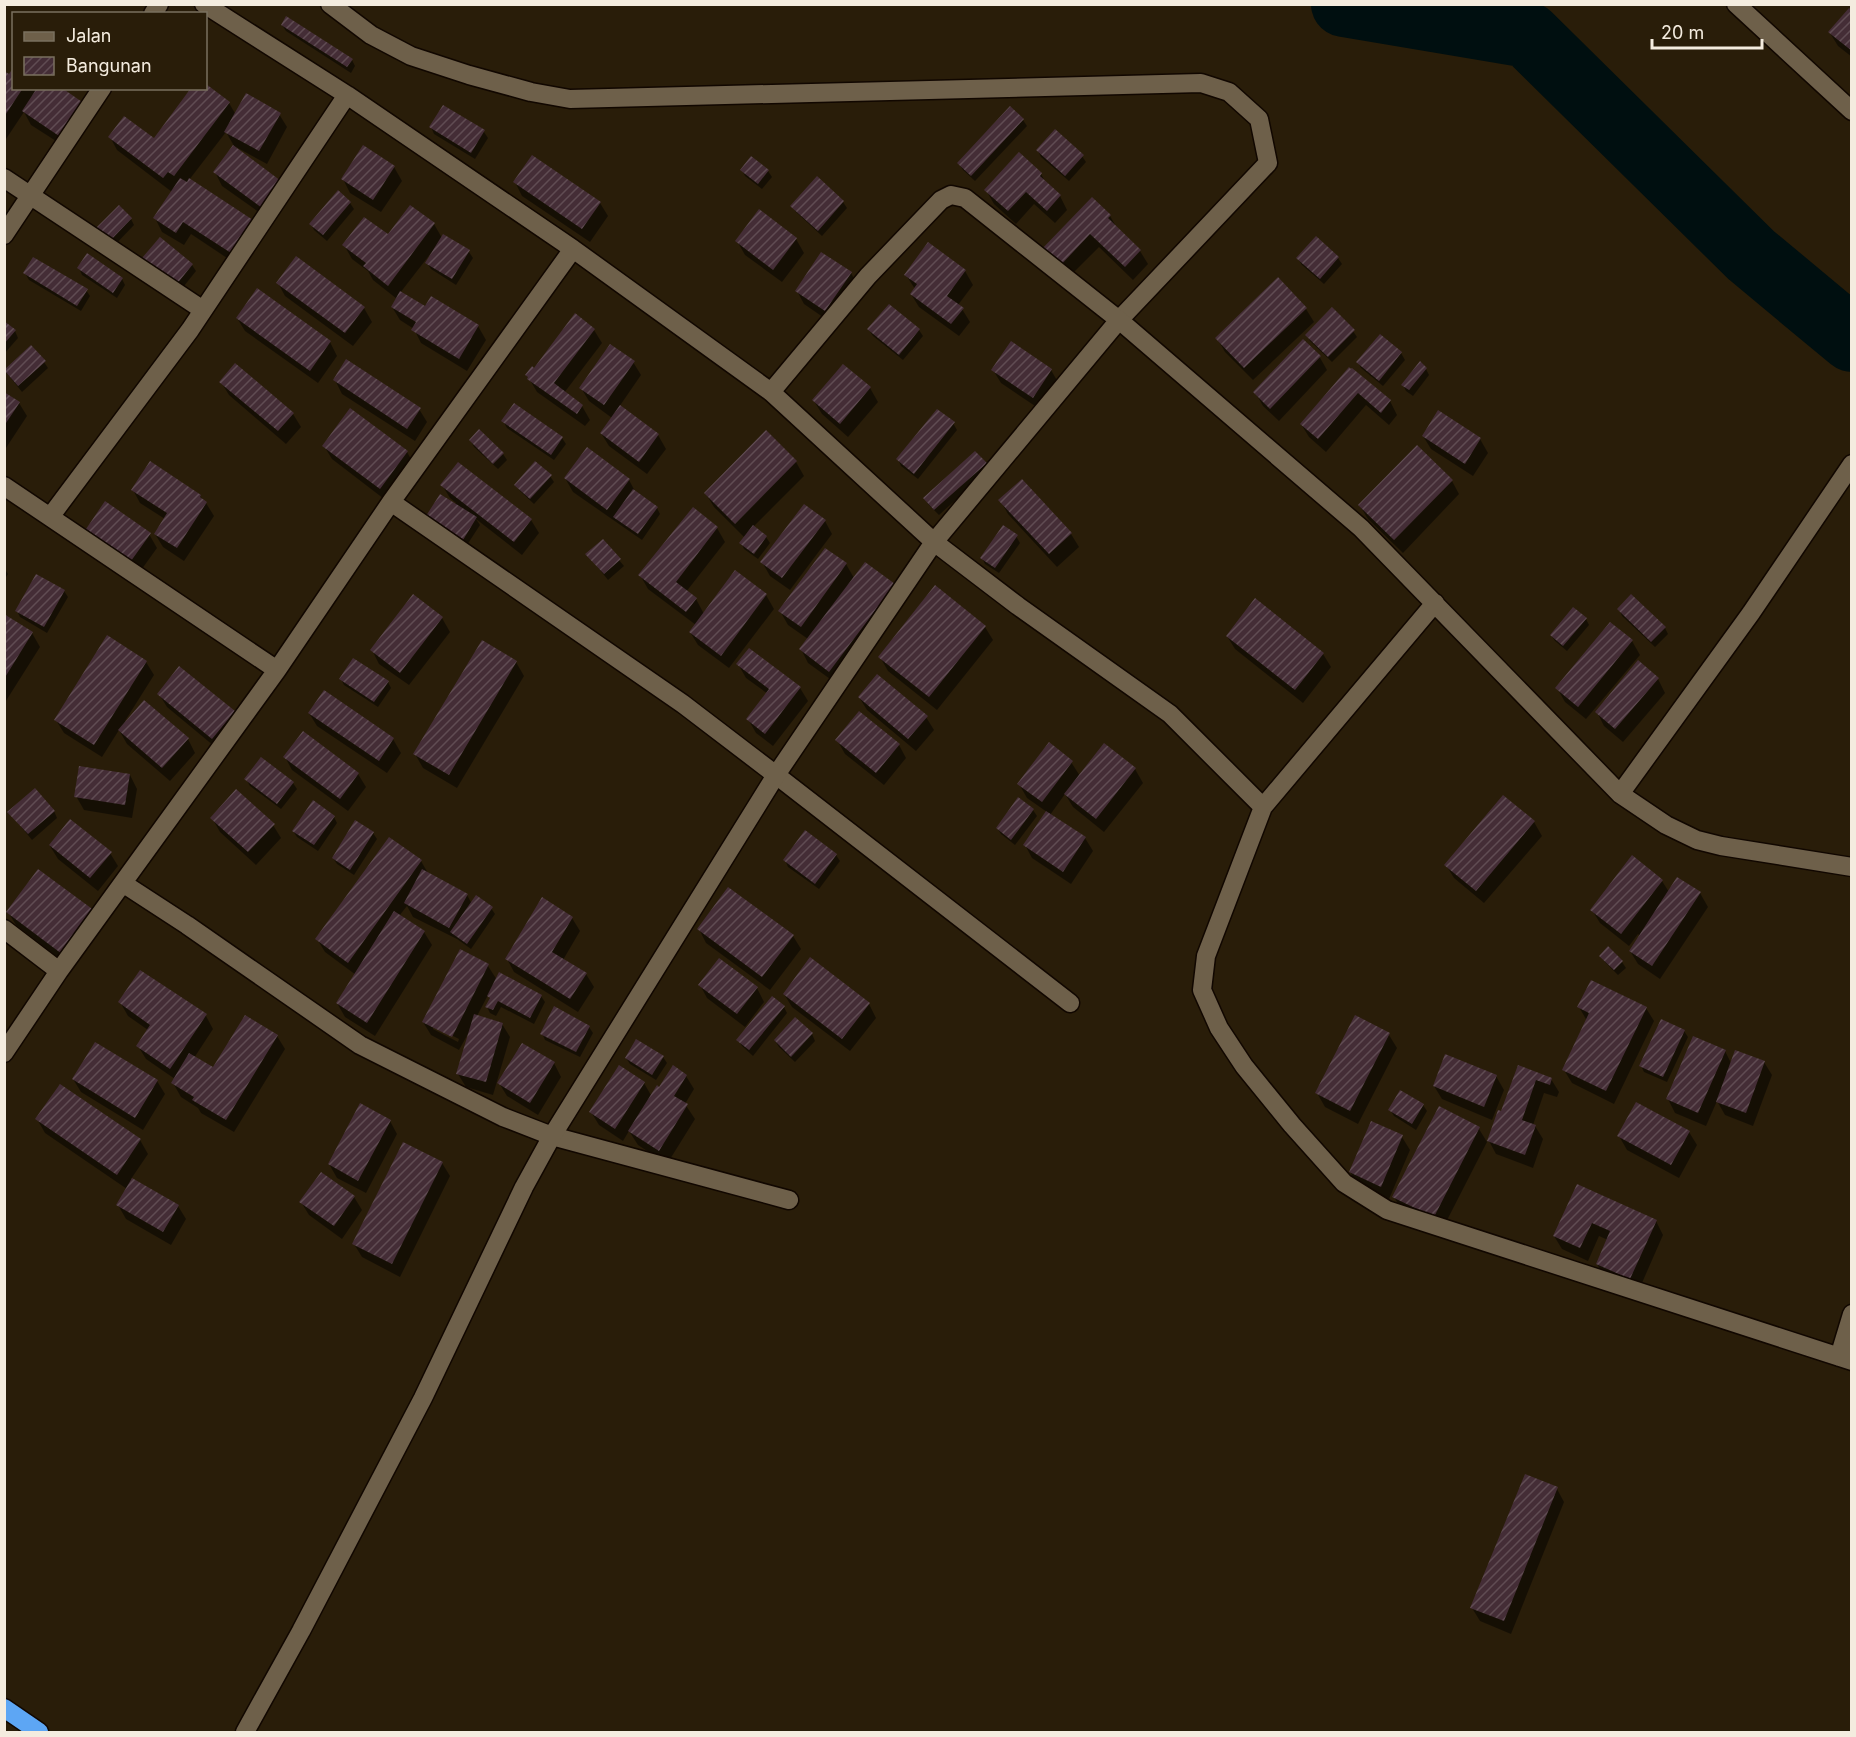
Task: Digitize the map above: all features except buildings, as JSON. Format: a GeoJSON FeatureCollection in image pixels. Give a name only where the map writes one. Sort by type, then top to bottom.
{"type":"FeatureCollection","features":[{"type":"Feature","properties":{"kind":"highway"},"geometry":{"type":"LineString","coordinates":[[4,1708],[39,1732]]}},
{"type":"Feature","properties":{"kind":"street"},"geometry":{"type":"LineString","coordinates":[[204,4],[347,95],[573,249],[771,392],[934,542],[1018,606],[1170,714],[1263,807]]}},
{"type":"Feature","properties":{"kind":"street"},"geometry":{"type":"LineString","coordinates":[[245,1732],[301,1631],[423,1398],[524,1187],[552,1136],[776,775],[934,542],[1119,320],[1268,163],[1259,119],[1229,92],[1201,83],[570,99],[531,92],[411,56],[371,35],[330,4]]}},
{"type":"Feature","properties":{"kind":"street"},"geometry":{"type":"LineString","coordinates":[[1736,4],[1851,111]]}},
{"type":"Feature","properties":{"kind":"street"},"geometry":{"type":"LineString","coordinates":[[4,236],[101,90]]}},
{"type":"Feature","properties":{"kind":"street"},"geometry":{"type":"LineString","coordinates":[[50,517],[190,330],[347,95]]}},
{"type":"Feature","properties":{"kind":"street"},"geometry":{"type":"LineString","coordinates":[[4,178],[203,310]]}},
{"type":"Feature","properties":{"kind":"street"},"geometry":{"type":"LineString","coordinates":[[771,392],[868,276],[941,200],[951,195],[965,198],[1119,320],[1361,528],[1620,794],[1666,825],[1697,840],[1851,867]]}},
{"type":"Feature","properties":{"kind":"street"},"geometry":{"type":"LineString","coordinates":[[4,1053],[59,971],[277,670],[392,502],[573,249]]}},
{"type":"Feature","properties":{"kind":"street"},"geometry":{"type":"LineString","coordinates":[[1620,794],[1751,613],[1851,464]]}},
{"type":"Feature","properties":{"kind":"street"},"geometry":{"type":"LineString","coordinates":[[4,486],[277,670]]}},
{"type":"Feature","properties":{"kind":"street"},"geometry":{"type":"LineString","coordinates":[[392,502],[683,704],[1070,1003]]}},
{"type":"Feature","properties":{"kind":"street"},"geometry":{"type":"LineString","coordinates":[[1435,603],[1263,807],[1206,956],[1202,990],[1219,1028],[1244,1066],[1292,1125],[1344,1183],[1387,1210],[1845,1359],[1851,1314]]}},
{"type":"Feature","properties":{"kind":"street"},"geometry":{"type":"LineString","coordinates":[[124,884],[187,925],[360,1046],[503,1116],[552,1136],[789,1200]]}},
{"type":"Feature","properties":{"kind":"street"},"geometry":{"type":"LineString","coordinates":[[4,929],[59,971]]}},
{"type":"Feature","properties":{"kind":"waterway"},"geometry":{"type":"LineString","coordinates":[[1344,4],[1528,35],[1751,255],[1852,339]]}}]}
